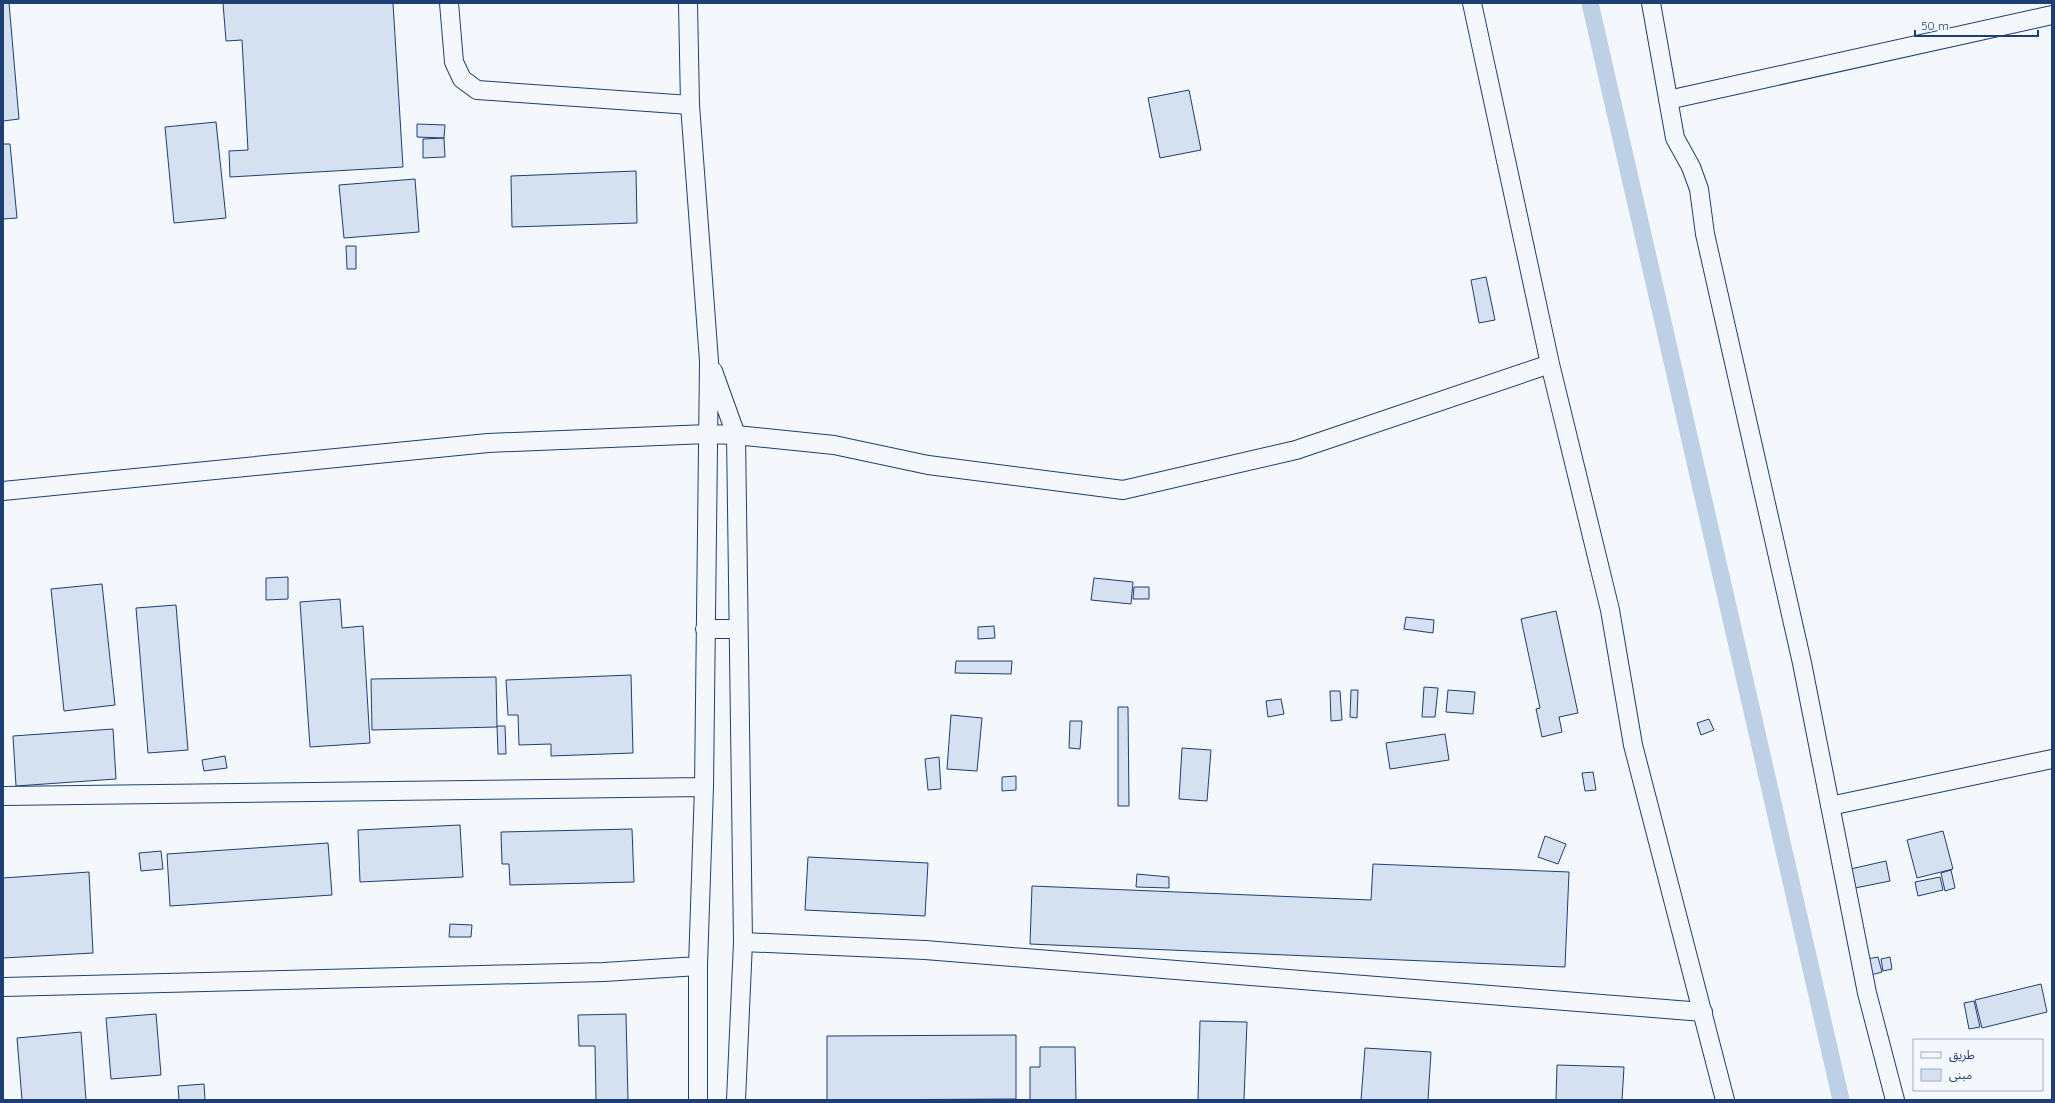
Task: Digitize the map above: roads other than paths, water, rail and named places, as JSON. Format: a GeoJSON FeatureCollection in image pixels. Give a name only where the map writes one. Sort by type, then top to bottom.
{"type":"FeatureCollection","features":[{"type":"Feature","properties":{"kind":"street"},"geometry":{"type":"LineString","coordinates":[[448,3],[454,62],[462,79],[477,90],[690,105]]}},
{"type":"Feature","properties":{"kind":"street"},"geometry":{"type":"LineString","coordinates":[[688,3],[690,105],[709,361],[706,505],[704,787],[698,966],[698,1100]]}},
{"type":"Feature","properties":{"kind":"street"},"geometry":{"type":"LineString","coordinates":[[1472,3],[1550,364],[1610,610],[1633,745],[1725,1100]]}},
{"type":"Feature","properties":{"kind":"street"},"geometry":{"type":"LineString","coordinates":[[1651,3],[1675,138],[1691,167],[1699,189],[1705,234],[1801,656],[1868,993],[1895,1100]]}},
{"type":"Feature","properties":{"kind":"street"},"geometry":{"type":"LineString","coordinates":[[1668,100],[2052,15]]}},
{"type":"Feature","properties":{"kind":"street"},"geometry":{"type":"LineString","coordinates":[[709,361],[736,435],[743,942],[736,1100]]}},
{"type":"Feature","properties":{"kind":"street"},"geometry":{"type":"LineString","coordinates":[[3,491],[488,443],[707,434],[736,435],[834,445],[928,465],[1123,490],[1296,450],[1550,364]]}},
{"type":"Feature","properties":{"kind":"street"},"geometry":{"type":"LineString","coordinates":[[706,505],[736,501]]}},
{"type":"Feature","properties":{"kind":"street"},"geometry":{"type":"LineString","coordinates":[[705,629],[738,629]]}},
{"type":"Feature","properties":{"kind":"street"},"geometry":{"type":"LineString","coordinates":[[1830,806],[2052,759]]}},
{"type":"Feature","properties":{"kind":"street"},"geometry":{"type":"LineString","coordinates":[[3,796],[704,787]]}},
{"type":"Feature","properties":{"kind":"street"},"geometry":{"type":"LineString","coordinates":[[743,942],[925,950],[1703,1012]]}},
{"type":"Feature","properties":{"kind":"street"},"geometry":{"type":"LineString","coordinates":[[3,987],[604,972],[698,966]]}},
{"type":"Feature","properties":{"kind":"waterway"},"geometry":{"type":"LineString","coordinates":[[1590,3],[1841,1100]]}}]}
